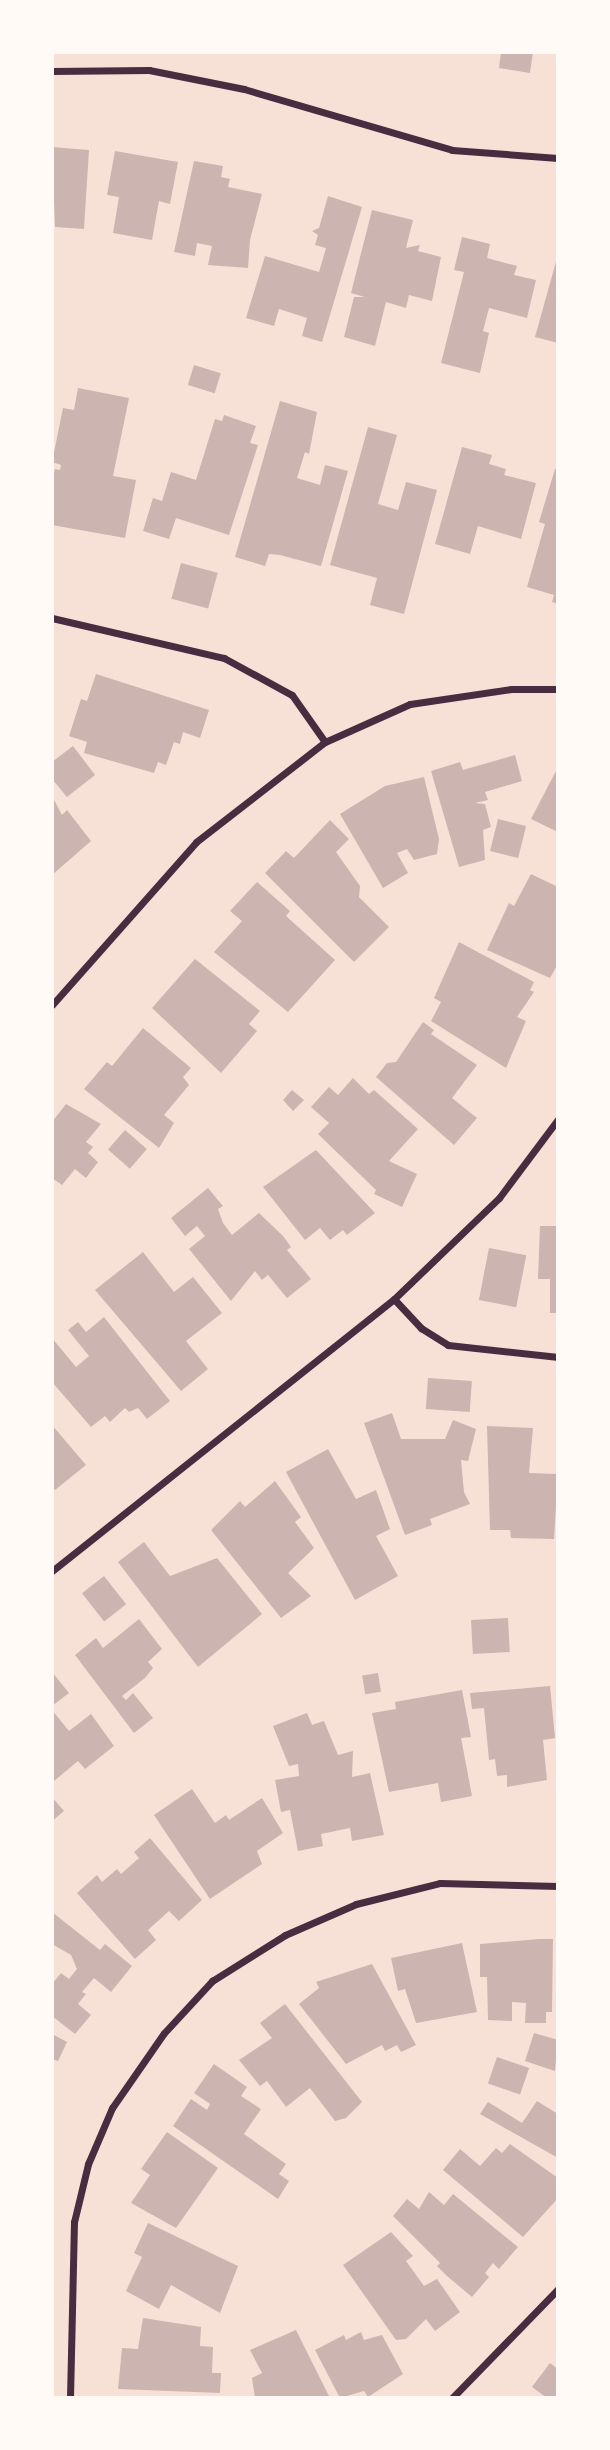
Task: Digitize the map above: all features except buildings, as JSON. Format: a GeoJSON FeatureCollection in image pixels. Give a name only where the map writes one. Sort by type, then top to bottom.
{"type":"FeatureCollection","features":[{"type":"Feature","properties":{"kind":"street"},"geometry":{"type":"LineString","coordinates":[[52,71],[149,70],[244,89],[452,150],[558,158]]}},
{"type":"Feature","properties":{"kind":"street"},"geometry":{"type":"LineString","coordinates":[[52,618],[224,658],[292,695],[325,742]]}},
{"type":"Feature","properties":{"kind":"street"},"geometry":{"type":"LineString","coordinates":[[52,1005],[196,842],[325,742],[411,704],[511,689],[558,689]]}},
{"type":"Feature","properties":{"kind":"street"},"geometry":{"type":"LineString","coordinates":[[52,1571],[394,1298],[499,1198],[558,1119]]}},
{"type":"Feature","properties":{"kind":"street"},"geometry":{"type":"LineString","coordinates":[[394,1298],[421,1328],[449,1345],[558,1357]]}},
{"type":"Feature","properties":{"kind":"street"},"geometry":{"type":"LineString","coordinates":[[70,2398],[74,2222],[88,2164],[112,2108],[164,2033],[212,1982],[285,1935],[356,1904],[440,1884],[558,1886]]}},
{"type":"Feature","properties":{"kind":"street"},"geometry":{"type":"LineString","coordinates":[[452,2398],[558,2289]]}}]}
